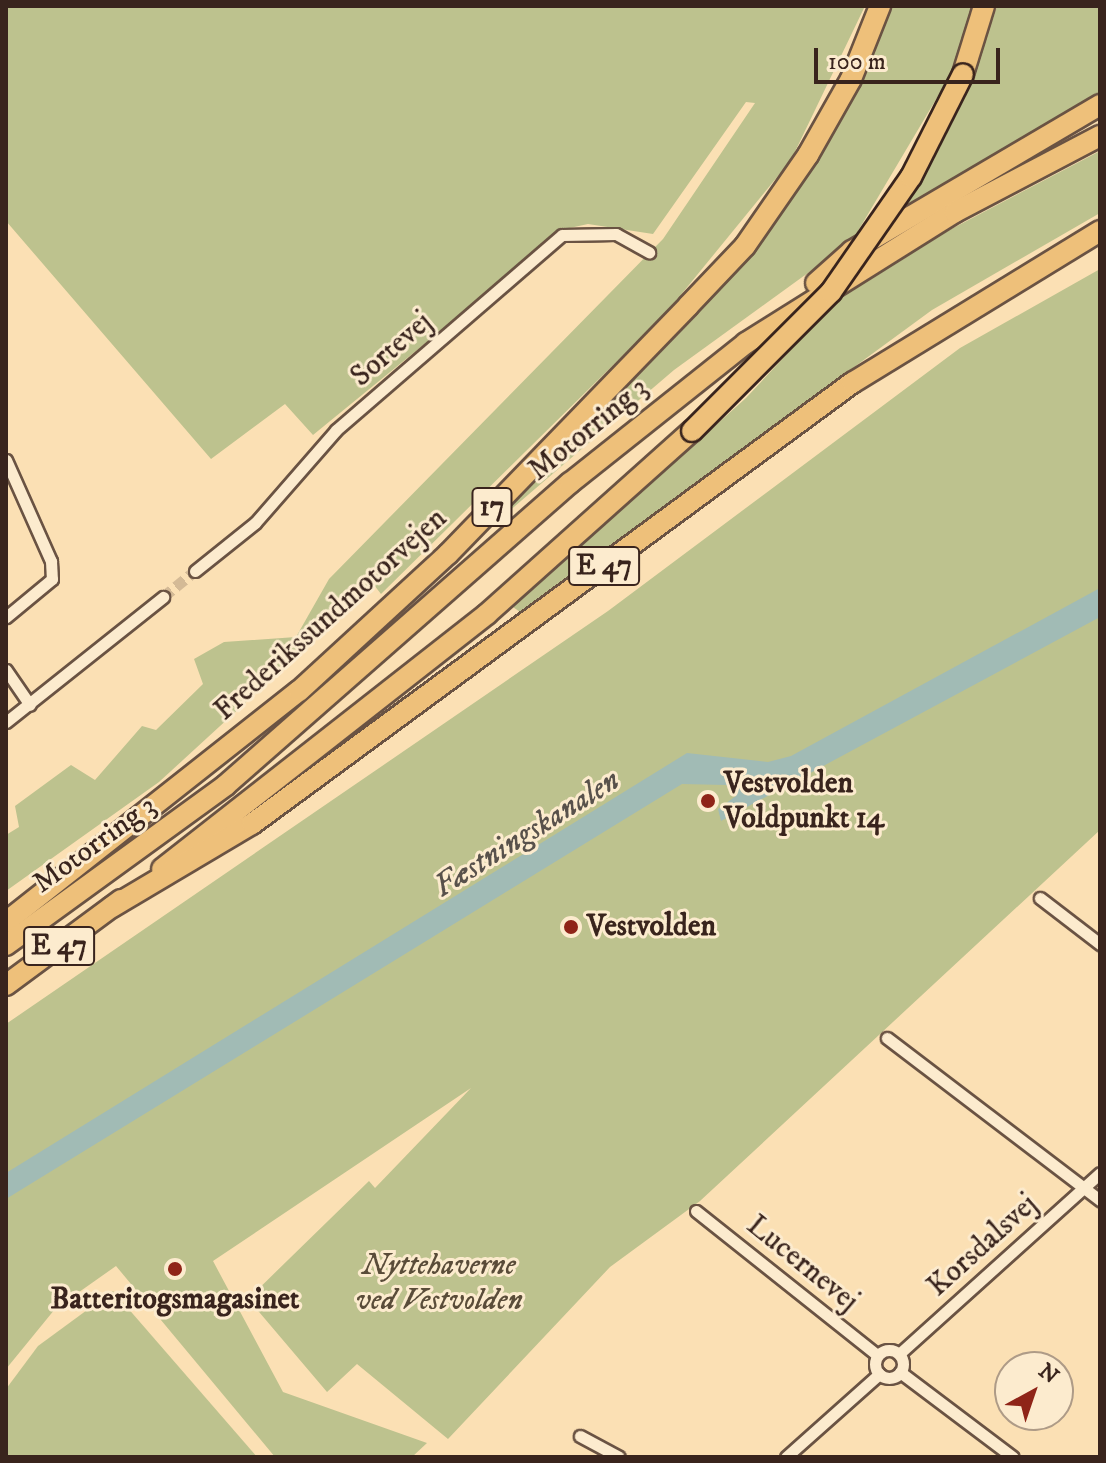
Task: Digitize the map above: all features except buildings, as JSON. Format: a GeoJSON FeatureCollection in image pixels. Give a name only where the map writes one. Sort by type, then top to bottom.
{"type":"FeatureCollection","features":[{"type":"Feature","properties":{"kind":"highway","name":"Frederikssundmotorvejen"},"geometry":{"type":"LineString","coordinates":[[6,922],[299,691],[448,554],[688,306],[745,246],[808,155],[851,79],[880,6]]}},
{"type":"Feature","properties":{"kind":"highway","name":"17"},"geometry":{"type":"LineString","coordinates":[[112,907],[487,614],[692,431],[831,292],[911,177],[963,74],[984,6]]}},
{"type":"Feature","properties":{"kind":"highway"},"geometry":{"type":"LineString","coordinates":[[746,343],[852,251],[1100,105]]}},
{"type":"Feature","properties":{"kind":"highway","name":"Motorring 3"},"geometry":{"type":"LineString","coordinates":[[6,945],[226,785],[570,483],[746,343],[941,220],[1100,136]]}},
{"type":"Feature","properties":{"kind":"highway","name":"E 47"},"geometry":{"type":"LineString","coordinates":[[112,907],[252,824],[852,383],[1100,231]]}},
{"type":"Feature","properties":{"kind":"highway","name":"Motorring 3"},"geometry":{"type":"LineString","coordinates":[[6,985],[112,907]]}},
{"type":"Feature","properties":{"kind":"street","name":"Sortevej"},"geometry":{"type":"LineString","coordinates":[[195,571],[255,523],[336,430],[562,235],[616,234],[649,252]]}},
{"type":"Feature","properties":{"kind":"street"},"geometry":{"type":"LineString","coordinates":[[6,460],[52,579],[6,617]]}},
{"type":"Feature","properties":{"kind":"street"},"geometry":{"type":"LineString","coordinates":[[6,722],[163,597]]}},
{"type":"Feature","properties":{"kind":"street"},"geometry":{"type":"LineString","coordinates":[[6,670],[30,705]]}},
{"type":"Feature","properties":{"kind":"street"},"geometry":{"type":"LineString","coordinates":[[1040,898],[1100,944]]}},
{"type":"Feature","properties":{"kind":"street"},"geometry":{"type":"LineString","coordinates":[[887,1038],[1100,1200]]}},
{"type":"Feature","properties":{"kind":"street","name":"Korsdalsvej"},"geometry":{"type":"LineString","coordinates":[[899,1354],[1100,1173]]}},
{"type":"Feature","properties":{"kind":"street","name":"Lucernevej"},"geometry":{"type":"LineString","coordinates":[[696,1211],[877,1355]]}},
{"type":"Feature","properties":{"kind":"street"},"geometry":{"type":"LineString","coordinates":[[879,1374],[877,1355],[899,1354],[900,1372]]}},
{"type":"Feature","properties":{"kind":"street"},"geometry":{"type":"LineString","coordinates":[[786,1457],[879,1374],[900,1372],[1013,1457]]}},
{"type":"Feature","properties":{"kind":"street"},"geometry":{"type":"LineString","coordinates":[[580,1436],[619,1457]]}},
{"type":"Feature","properties":{"kind":"green space"},"geometry":{"type":"Polygon","coordinates":[[[6,6],[865,6],[791,160],[666,313],[381,594],[374,585],[159,782],[6,891],[6,835],[19,827],[15,806],[71,765],[95,780],[142,726],[156,730],[203,684],[194,659],[224,642],[296,637],[329,579],[663,239],[755,103],[746,102],[653,234],[588,224],[565,229],[313,435],[285,404],[211,459],[6,221],[6,6]]]}},
{"type":"Feature","properties":{"kind":"green space"},"geometry":{"type":"Polygon","coordinates":[[[890,6],[976,6],[954,69],[852,241],[674,370],[473,542],[750,252],[860,81],[890,6]]]}},
{"type":"Feature","properties":{"kind":"green space"},"geometry":{"type":"Polygon","coordinates":[[[997,6],[1100,6],[1100,93],[905,209],[973,79],[997,6]]]}},
{"type":"Feature","properties":{"kind":"green space"},"geometry":{"type":"Polygon","coordinates":[[[1100,151],[1100,213],[932,310],[520,612],[513,607],[746,398],[858,278],[1100,151]]]}},
{"type":"Feature","properties":{"kind":"green space","name":"Vestvolden"},"geometry":{"type":"Polygon","coordinates":[[[1100,269],[1100,830],[700,1201],[610,1267],[448,1439],[357,1364],[327,1392],[248,1299],[369,1181],[375,1188],[471,1088],[213,1261],[283,1392],[427,1443],[412,1457],[275,1457],[116,1266],[55,1309],[6,1369],[6,1024],[608,611],[960,348],[1100,269]]]}},
{"type":"Feature","properties":{"kind":"green space"},"geometry":{"type":"Polygon","coordinates":[[[113,1291],[257,1457],[6,1457],[6,1389],[38,1346],[113,1291]]]}},
{"type":"Feature","properties":{"kind":"water"},"geometry":{"type":"Polygon","coordinates":[[[1100,588],[1100,617],[721,821],[718,809],[736,796],[726,785],[682,784],[6,1199],[6,1173],[687,753],[768,762],[791,756],[1100,588]]]}},
{"type":"Feature","properties":{"kind":"tunnel"},"geometry":{"type":"LineString","coordinates":[[163,597],[195,571]]}},
{"type":"Feature","properties":{"kind":"place","name":"Vestvolden Voldpunkt 14"},"geometry":{"type":"Point","coordinates":[708,801]}},
{"type":"Feature","properties":{"kind":"place","name":"Vestvolden"},"geometry":{"type":"Point","coordinates":[571,927]}},
{"type":"Feature","properties":{"kind":"place","name":"Batteritogsmagasinet"},"geometry":{"type":"Point","coordinates":[175,1269]}},
{"type":"Feature","properties":{"kind":"water label","name":"Fæstningskanalen"},"geometry":{"type":"Point","coordinates":[527,834]}},
{"type":"Feature","properties":{"kind":"park label","name":"Nyttehaverne ved Vestvolden"},"geometry":{"type":"Point","coordinates":[439,1283]}}]}
